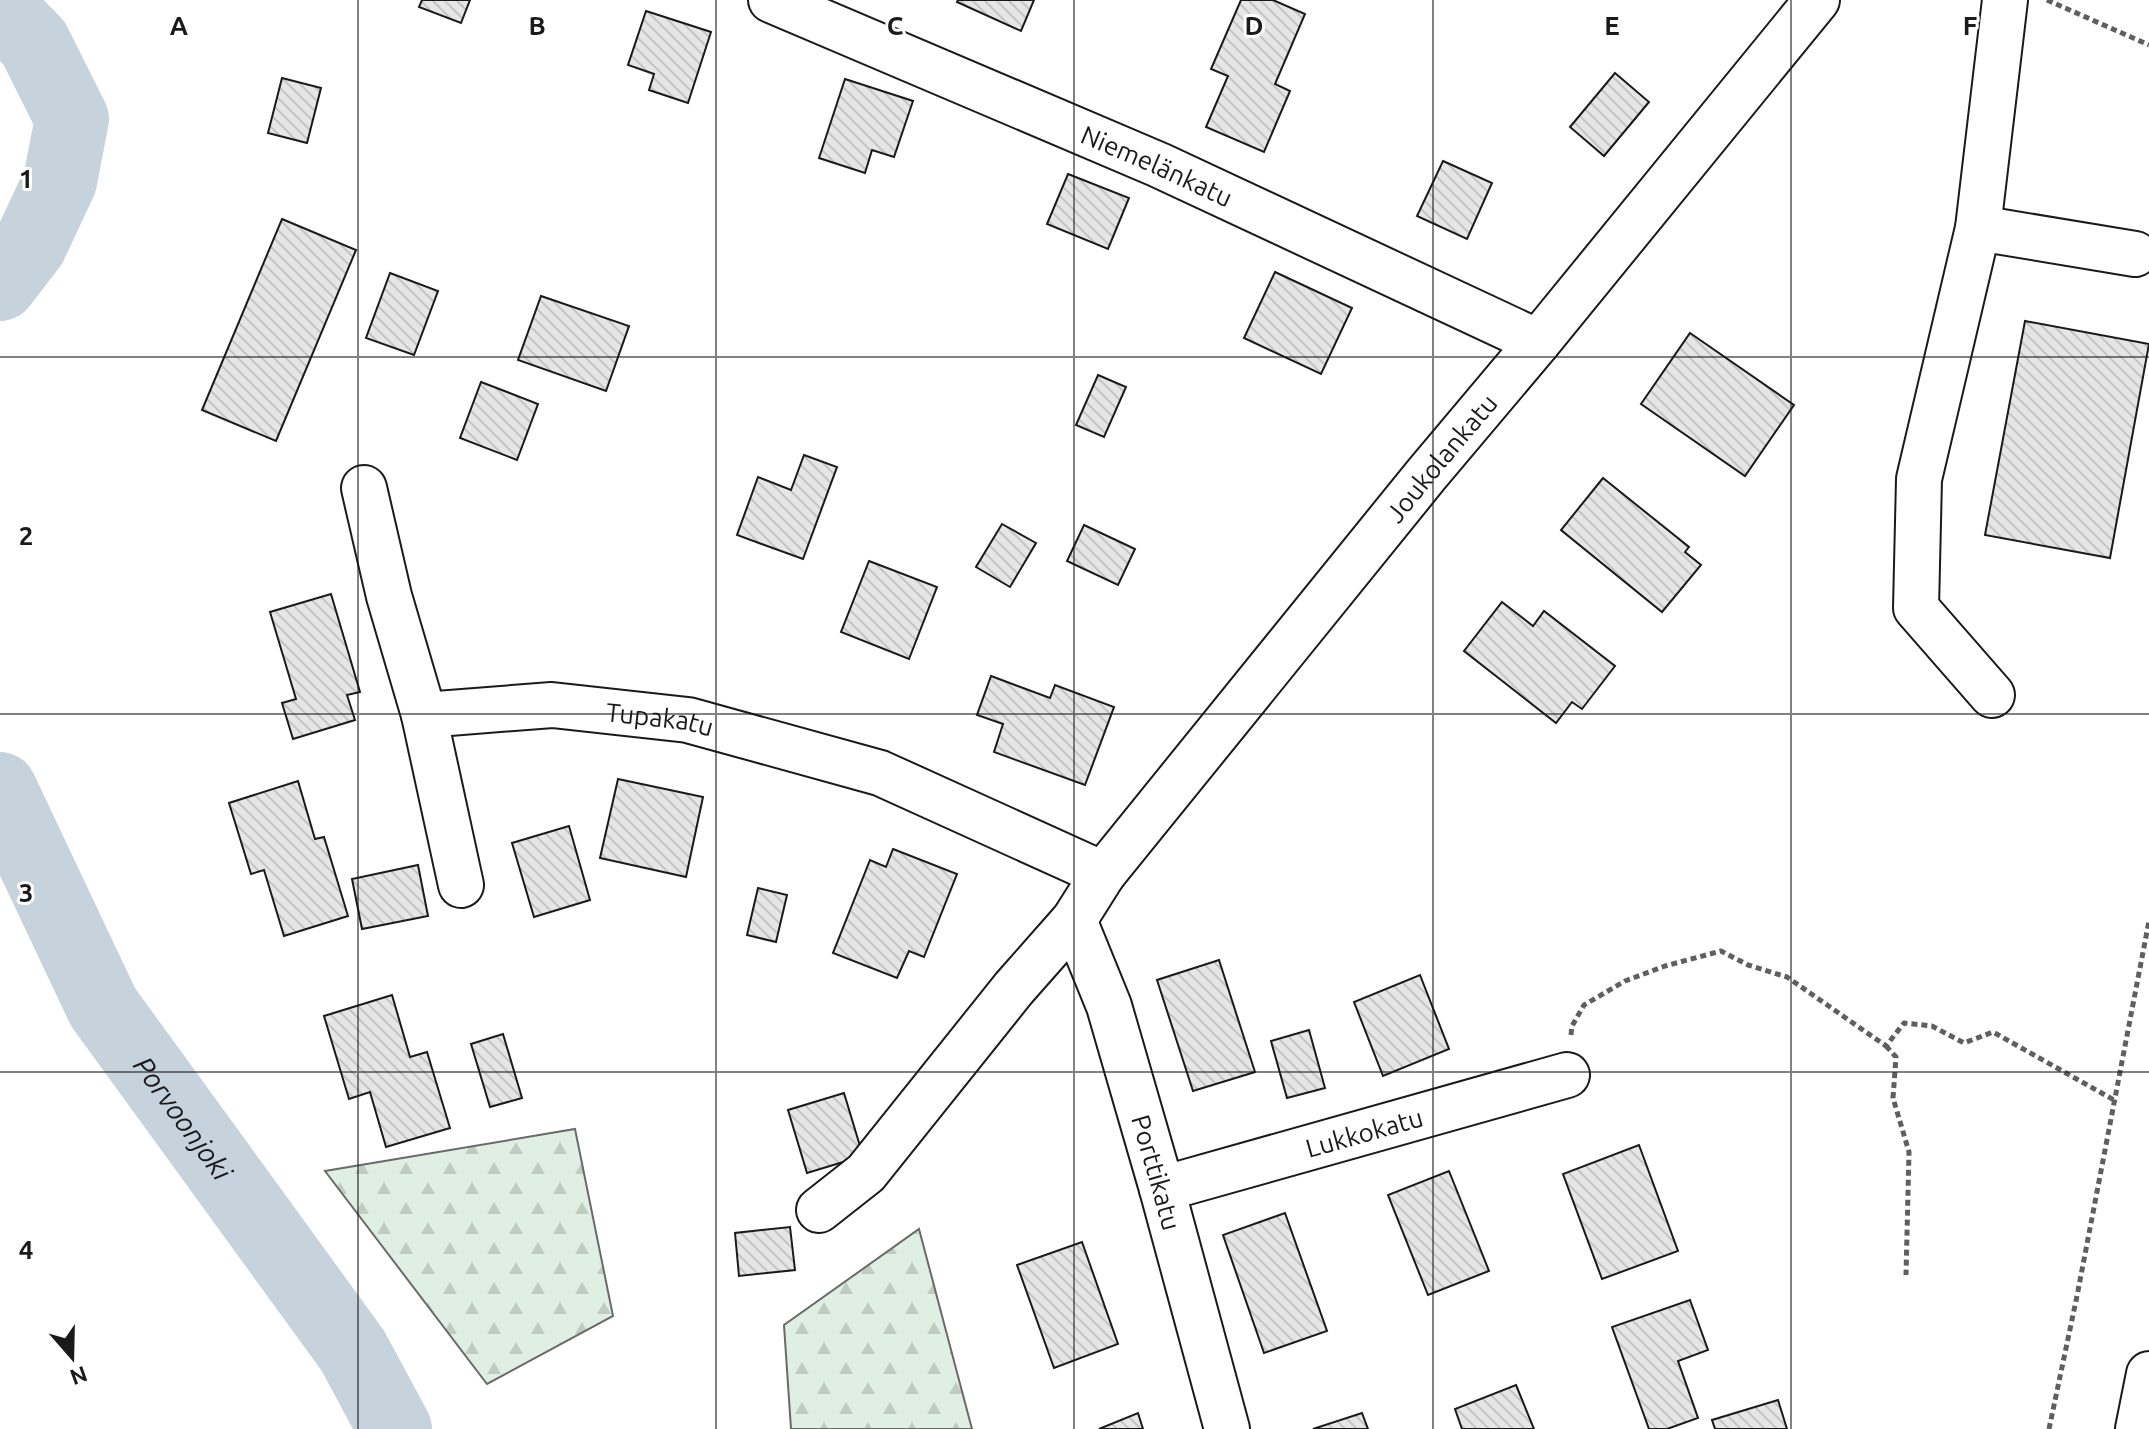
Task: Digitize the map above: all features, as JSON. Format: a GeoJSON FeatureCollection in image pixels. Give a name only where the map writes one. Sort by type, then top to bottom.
{"type":"FeatureCollection","features":[{"type":"Feature","properties":{"kind":"street","name":"Niemelänkatu"},"geometry":{"type":"LineString","coordinates":[[771,0],[1159,165],[1538,342]]}},
{"type":"Feature","properties":{"kind":"street"},"geometry":{"type":"LineString","coordinates":[[1992,695],[1916,608],[1919,479],[1978,228],[2005,0]]}},
{"type":"Feature","properties":{"kind":"street","name":"Joukolankatu"},"geometry":{"type":"LineString","coordinates":[[819,1210],[866,1173],[1014,988],[1074,920],[1103,874],[1426,475],[1538,342],[1800,6]]}},
{"type":"Feature","properties":{"kind":"street"},"geometry":{"type":"LineString","coordinates":[[1978,228],[2135,254]]}},
{"type":"Feature","properties":{"kind":"street"},"geometry":{"type":"LineString","coordinates":[[364,488],[389,596],[424,715],[461,885]]}},
{"type":"Feature","properties":{"kind":"street","name":"Tupakatu"},"geometry":{"type":"LineString","coordinates":[[424,715],[552,705],[688,720],[880,773],[1103,874]]}},
{"type":"Feature","properties":{"kind":"street","name":"Porttikatu"},"geometry":{"type":"LineString","coordinates":[[1074,920],[1109,1006],[1227,1429]]}},
{"type":"Feature","properties":{"kind":"street","name":"Lukkokatu"},"geometry":{"type":"LineString","coordinates":[[1162,1189],[1567,1075]]}},
{"type":"Feature","properties":{"kind":"street"},"geometry":{"type":"LineString","coordinates":[[2138,1429],[2149,1374]]}},
{"type":"Feature","properties":{"kind":"path"},"geometry":{"type":"LineString","coordinates":[[2047,0],[2149,45]]}},
{"type":"Feature","properties":{"kind":"path"},"geometry":{"type":"LineString","coordinates":[[2049,1429],[2149,921]]}},
{"type":"Feature","properties":{"kind":"path"},"geometry":{"type":"LineString","coordinates":[[1567,1075],[1572,1026],[1584,1005],[1625,981],[1721,951],[1748,965],[1787,977],[1886,1046],[1896,1057],[1893,1098],[1909,1152],[1906,1275]]}},
{"type":"Feature","properties":{"kind":"path"},"geometry":{"type":"LineString","coordinates":[[1886,1046],[1904,1023],[1932,1026],[1964,1043],[1993,1032],[2114,1100]]}},
{"type":"Feature","properties":{"kind":"green space"},"geometry":{"type":"Polygon","coordinates":[[[575,1129],[613,1316],[487,1384],[325,1171],[575,1129]]]}},
{"type":"Feature","properties":{"kind":"green space"},"geometry":{"type":"Polygon","coordinates":[[[919,1229],[972,1429],[791,1429],[784,1325],[919,1229]]]}},
{"type":"Feature","properties":{"kind":"building"},"geometry":{"type":"Polygon","coordinates":[[[422,0],[470,0],[461,23],[419,7],[422,0]]]}},
{"type":"Feature","properties":{"kind":"building"},"geometry":{"type":"Polygon","coordinates":[[[958,0],[1034,0],[1021,31],[958,0]]]}},
{"type":"Feature","properties":{"kind":"building"},"geometry":{"type":"Polygon","coordinates":[[[1241,0],[1273,0],[1305,14],[1275,84],[1290,91],[1264,152],[1206,127],[1228,76],[1211,69],[1241,0]]]}},
{"type":"Feature","properties":{"kind":"building"},"geometry":{"type":"Polygon","coordinates":[[[646,11],[711,32],[688,103],[649,90],[654,74],[628,65],[646,11]]]}},
{"type":"Feature","properties":{"kind":"building"},"geometry":{"type":"Polygon","coordinates":[[[1615,73],[1649,102],[1604,156],[1570,127],[1615,73]]]}},
{"type":"Feature","properties":{"kind":"building"},"geometry":{"type":"Polygon","coordinates":[[[282,78],[321,88],[307,143],[268,133],[282,78]]]}},
{"type":"Feature","properties":{"kind":"building"},"geometry":{"type":"Polygon","coordinates":[[[845,79],[913,101],[894,157],[872,150],[865,173],[819,158],[845,79]]]}},
{"type":"Feature","properties":{"kind":"building"},"geometry":{"type":"Polygon","coordinates":[[[1443,161],[1492,183],[1467,239],[1417,216],[1443,161]]]}},
{"type":"Feature","properties":{"kind":"building"},"geometry":{"type":"Polygon","coordinates":[[[1068,174],[1129,198],[1108,249],[1047,224],[1068,174]]]}},
{"type":"Feature","properties":{"kind":"building"},"geometry":{"type":"Polygon","coordinates":[[[282,219],[356,250],[276,441],[202,410],[282,219]]]}},
{"type":"Feature","properties":{"kind":"building"},"geometry":{"type":"Polygon","coordinates":[[[1275,272],[1352,308],[1321,374],[1244,338],[1275,272]]]}},
{"type":"Feature","properties":{"kind":"building"},"geometry":{"type":"Polygon","coordinates":[[[390,273],[438,291],[414,355],[366,338],[390,273]]]}},
{"type":"Feature","properties":{"kind":"building"},"geometry":{"type":"Polygon","coordinates":[[[541,296],[629,326],[606,391],[518,360],[541,296]]]}},
{"type":"Feature","properties":{"kind":"building"},"geometry":{"type":"Polygon","coordinates":[[[2025,321],[2149,344],[2110,558],[1985,535],[2025,321]]]}},
{"type":"Feature","properties":{"kind":"building"},"geometry":{"type":"Polygon","coordinates":[[[1690,333],[1794,405],[1745,476],[1641,404],[1690,333]]]}},
{"type":"Feature","properties":{"kind":"building"},"geometry":{"type":"Polygon","coordinates":[[[1098,375],[1126,387],[1104,437],[1076,425],[1098,375]]]}},
{"type":"Feature","properties":{"kind":"building"},"geometry":{"type":"Polygon","coordinates":[[[481,382],[538,404],[517,460],[460,438],[481,382]]]}},
{"type":"Feature","properties":{"kind":"building"},"geometry":{"type":"Polygon","coordinates":[[[804,455],[837,467],[803,559],[737,535],[758,477],[791,490],[804,455]]]}},
{"type":"Feature","properties":{"kind":"building"},"geometry":{"type":"Polygon","coordinates":[[[1603,478],[1689,547],[1685,552],[1701,565],[1662,612],[1561,530],[1603,478]]]}},
{"type":"Feature","properties":{"kind":"building"},"geometry":{"type":"Polygon","coordinates":[[[1002,524],[1036,543],[1010,587],[976,567],[1002,524]]]}},
{"type":"Feature","properties":{"kind":"building"},"geometry":{"type":"Polygon","coordinates":[[[1084,525],[1135,549],[1118,585],[1067,561],[1084,525]]]}},
{"type":"Feature","properties":{"kind":"building"},"geometry":{"type":"Polygon","coordinates":[[[869,561],[937,587],[909,659],[841,632],[869,561]]]}},
{"type":"Feature","properties":{"kind":"building"},"geometry":{"type":"Polygon","coordinates":[[[331,594],[360,692],[347,695],[355,720],[293,739],[282,703],[296,699],[270,612],[331,594]]]}},
{"type":"Feature","properties":{"kind":"building"},"geometry":{"type":"Polygon","coordinates":[[[1502,602],[1533,626],[1544,611],[1615,666],[1582,709],[1572,702],[1556,723],[1464,651],[1502,602]]]}},
{"type":"Feature","properties":{"kind":"building"},"geometry":{"type":"Polygon","coordinates":[[[991,676],[1050,698],[1055,685],[1114,707],[1085,785],[994,752],[1003,724],[977,715],[991,676]]]}},
{"type":"Feature","properties":{"kind":"building"},"geometry":{"type":"Polygon","coordinates":[[[618,779],[703,797],[686,877],[600,858],[618,779]]]}},
{"type":"Feature","properties":{"kind":"building"},"geometry":{"type":"Polygon","coordinates":[[[298,781],[315,839],[324,837],[348,916],[284,936],[264,870],[251,874],[229,803],[298,781]]]}},
{"type":"Feature","properties":{"kind":"building"},"geometry":{"type":"Polygon","coordinates":[[[569,826],[590,900],[534,917],[512,843],[569,826]]]}},
{"type":"Feature","properties":{"kind":"building"},"geometry":{"type":"Polygon","coordinates":[[[893,849],[957,874],[924,957],[909,951],[897,978],[833,953],[870,860],[886,867],[893,849]]]}},
{"type":"Feature","properties":{"kind":"building"},"geometry":{"type":"Polygon","coordinates":[[[418,865],[428,916],[362,929],[352,879],[418,865]]]}},
{"type":"Feature","properties":{"kind":"building"},"geometry":{"type":"Polygon","coordinates":[[[758,888],[787,895],[776,942],[747,935],[758,888]]]}},
{"type":"Feature","properties":{"kind":"building"},"geometry":{"type":"Polygon","coordinates":[[[1219,960],[1255,1072],[1193,1091],[1157,980],[1219,960]]]}},
{"type":"Feature","properties":{"kind":"building"},"geometry":{"type":"Polygon","coordinates":[[[1420,975],[1449,1049],[1383,1076],[1354,1002],[1420,975]]]}},
{"type":"Feature","properties":{"kind":"building"},"geometry":{"type":"Polygon","coordinates":[[[392,995],[410,1057],[427,1052],[450,1128],[386,1147],[370,1092],[349,1099],[324,1016],[392,995]]]}},
{"type":"Feature","properties":{"kind":"building"},"geometry":{"type":"Polygon","coordinates":[[[1309,1030],[1325,1088],[1287,1098],[1271,1041],[1309,1030]]]}},
{"type":"Feature","properties":{"kind":"building"},"geometry":{"type":"Polygon","coordinates":[[[503,1034],[522,1098],[490,1107],[471,1044],[503,1034]]]}},
{"type":"Feature","properties":{"kind":"building"},"geometry":{"type":"Polygon","coordinates":[[[844,1093],[863,1156],[807,1173],[788,1110],[844,1093]]]}},
{"type":"Feature","properties":{"kind":"building"},"geometry":{"type":"Polygon","coordinates":[[[1639,1145],[1678,1251],[1602,1279],[1563,1174],[1639,1145]]]}},
{"type":"Feature","properties":{"kind":"building"},"geometry":{"type":"Polygon","coordinates":[[[1449,1171],[1489,1271],[1428,1295],[1388,1195],[1449,1171]]]}},
{"type":"Feature","properties":{"kind":"building"},"geometry":{"type":"Polygon","coordinates":[[[1285,1213],[1327,1331],[1264,1353],[1223,1235],[1285,1213]]]}},
{"type":"Feature","properties":{"kind":"building"},"geometry":{"type":"Polygon","coordinates":[[[790,1227],[795,1270],[739,1276],[735,1233],[790,1227]]]}},
{"type":"Feature","properties":{"kind":"building"},"geometry":{"type":"Polygon","coordinates":[[[1082,1242],[1118,1344],[1054,1368],[1017,1265],[1082,1242]]]}},
{"type":"Feature","properties":{"kind":"building"},"geometry":{"type":"Polygon","coordinates":[[[1690,1300],[1708,1350],[1678,1361],[1698,1418],[1667,1429],[1649,1429],[1612,1327],[1690,1300]]]}},
{"type":"Feature","properties":{"kind":"building"},"geometry":{"type":"Polygon","coordinates":[[[1516,1385],[1534,1429],[1462,1429],[1455,1409],[1516,1385]]]}},
{"type":"Feature","properties":{"kind":"building"},"geometry":{"type":"Polygon","coordinates":[[[1778,1400],[1787,1429],[1715,1429],[1712,1420],[1778,1400]]]}},
{"type":"Feature","properties":{"kind":"building"},"geometry":{"type":"Polygon","coordinates":[[[1138,1413],[1143,1429],[1099,1429],[1138,1413]]]}},
{"type":"Feature","properties":{"kind":"building"},"geometry":{"type":"Polygon","coordinates":[[[1362,1413],[1368,1429],[1313,1429],[1362,1413]]]}},
{"type":"Feature","properties":{"kind":"waterway","name":"Porvoonjoki"},"geometry":{"type":"LineString","coordinates":[[0,8],[34,43],[72,119],[60,181],[30,245],[0,284]]}},
{"type":"Feature","properties":{"kind":"waterway","name":"Porvoonjoki"},"geometry":{"type":"LineString","coordinates":[[0,789],[103,1007],[353,1351],[395,1429]]}}]}
